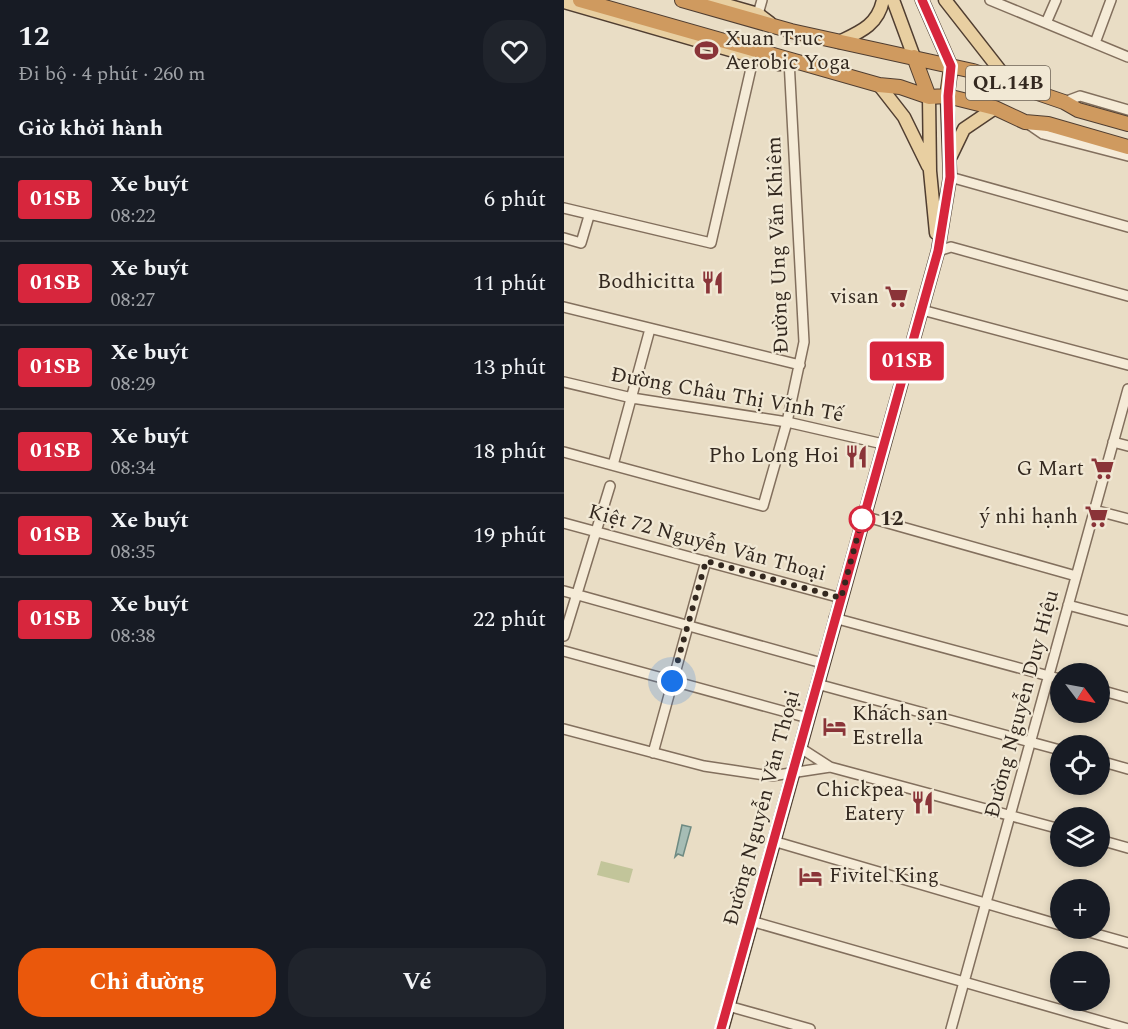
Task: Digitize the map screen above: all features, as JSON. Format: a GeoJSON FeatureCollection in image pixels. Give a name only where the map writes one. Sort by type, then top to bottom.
{"type":"FeatureCollection","features":[{"type":"Feature","properties":{"kind":"highway"},"geometry":{"type":"LineString","coordinates":[[580,0],[754,54],[789,60],[879,85],[900,87],[929,97],[948,96],[951,66],[776,27],[682,0]]}},
{"type":"Feature","properties":{"kind":"highway"},"geometry":{"type":"LineString","coordinates":[[914,57],[929,97]]}},
{"type":"Feature","properties":{"kind":"highway","name":"QL.14B"},"geometry":{"type":"LineString","coordinates":[[951,66],[1010,83],[1064,102],[1078,110],[1128,124]]}},
{"type":"Feature","properties":{"kind":"highway","name":"QL.14B"},"geometry":{"type":"LineString","coordinates":[[948,96],[995,108],[1024,122],[1048,124],[1128,147]]}},
{"type":"Feature","properties":{"kind":"main road"},"geometry":{"type":"LineString","coordinates":[[709,0],[758,14],[776,27]]}},
{"type":"Feature","properties":{"kind":"main road"},"geometry":{"type":"LineString","coordinates":[[839,42],[869,27],[881,12],[884,0]]}},
{"type":"Feature","properties":{"kind":"main road"},"geometry":{"type":"LineString","coordinates":[[893,0],[914,57]]}},
{"type":"Feature","properties":{"kind":"main road"},"geometry":{"type":"LineString","coordinates":[[922,0],[951,66]]}},
{"type":"Feature","properties":{"kind":"main road"},"geometry":{"type":"LineString","coordinates":[[945,0],[1010,83]]}},
{"type":"Feature","properties":{"kind":"main road"},"geometry":{"type":"LineString","coordinates":[[564,2],[754,54]]}},
{"type":"Feature","properties":{"kind":"main road"},"geometry":{"type":"LineString","coordinates":[[879,85],[904,117],[930,171]]}},
{"type":"Feature","properties":{"kind":"main road","name":"Đường Nguyễn Văn Thoại"},"geometry":{"type":"LineString","coordinates":[[722,1029],[834,618],[938,251],[950,177],[948,96]]}},
{"type":"Feature","properties":{"kind":"main road","name":"Đường Nguyễn Văn Thoại"},"geometry":{"type":"LineString","coordinates":[[929,97],[930,171],[938,251]]}},
{"type":"Feature","properties":{"kind":"main road"},"geometry":{"type":"LineString","coordinates":[[949,160],[964,129],[995,108]]}},
{"type":"Feature","properties":{"kind":"street"},"geometry":{"type":"LineString","coordinates":[[758,14],[762,0]]}},
{"type":"Feature","properties":{"kind":"street"},"geometry":{"type":"LineString","coordinates":[[990,0],[1128,57]]}},
{"type":"Feature","properties":{"kind":"street"},"geometry":{"type":"LineString","coordinates":[[1046,23],[1056,0]]}},
{"type":"Feature","properties":{"kind":"street"},"geometry":{"type":"LineString","coordinates":[[1095,43],[1112,0]]}},
{"type":"Feature","properties":{"kind":"street"},"geometry":{"type":"LineString","coordinates":[[564,208],[589,216],[711,243],[754,54]]}},
{"type":"Feature","properties":{"kind":"street","name":"Đường Ung Văn Khiêm"},"geometry":{"type":"LineString","coordinates":[[564,452],[763,506],[787,422],[804,342],[789,60]]}},
{"type":"Feature","properties":{"kind":"street"},"geometry":{"type":"LineString","coordinates":[[1064,102],[1080,96],[1128,110]]}},
{"type":"Feature","properties":{"kind":"street"},"geometry":{"type":"LineString","coordinates":[[1024,122],[1043,134],[1128,156]]}},
{"type":"Feature","properties":{"kind":"street"},"geometry":{"type":"LineString","coordinates":[[950,177],[1128,226]]}},
{"type":"Feature","properties":{"kind":"street"},"geometry":{"type":"LineString","coordinates":[[564,238],[581,243],[589,216]]}},
{"type":"Feature","properties":{"kind":"street"},"geometry":{"type":"LineString","coordinates":[[938,251],[951,247],[1128,296]]}},
{"type":"Feature","properties":{"kind":"street"},"geometry":{"type":"LineString","coordinates":[[564,307],[800,365]]}},
{"type":"Feature","properties":{"kind":"street"},"geometry":{"type":"LineString","coordinates":[[922,310],[1128,365]]}},
{"type":"Feature","properties":{"kind":"street"},"geometry":{"type":"LineString","coordinates":[[613,465],[650,329]]}},
{"type":"Feature","properties":{"kind":"street","name":"Đường Châu Thị Vĩnh Tế"},"geometry":{"type":"LineString","coordinates":[[564,382],[632,398],[787,422],[883,444]]}},
{"type":"Feature","properties":{"kind":"street","name":"Đường Nguyễn Duy Hiệu"},"geometry":{"type":"LineString","coordinates":[[1053,663],[1128,389]]}},
{"type":"Feature","properties":{"kind":"street"},"geometry":{"type":"LineString","coordinates":[[1113,442],[1128,446]]}},
{"type":"Feature","properties":{"kind":"street"},"geometry":{"type":"LineString","coordinates":[[564,636],[610,486]]}},
{"type":"Feature","properties":{"kind":"street"},"geometry":{"type":"LineString","coordinates":[[1094,510],[1128,519]]}},
{"type":"Feature","properties":{"kind":"street"},"geometry":{"type":"LineString","coordinates":[[863,516],[1076,576]]}},
{"type":"Feature","properties":{"kind":"street","name":"Kiệt 72 Nguyễn Văn Thoại"},"geometry":{"type":"LineString","coordinates":[[564,523],[841,598]]}},
{"type":"Feature","properties":{"kind":"street"},"geometry":{"type":"LineString","coordinates":[[652,753],[706,561]]}},
{"type":"Feature","properties":{"kind":"street"},"geometry":{"type":"LineString","coordinates":[[564,591],[822,663]]}},
{"type":"Feature","properties":{"kind":"street"},"geometry":{"type":"LineString","coordinates":[[1068,605],[1128,621]]}},
{"type":"Feature","properties":{"kind":"street"},"geometry":{"type":"LineString","coordinates":[[834,618],[1050,676]]}},
{"type":"Feature","properties":{"kind":"street"},"geometry":{"type":"LineString","coordinates":[[564,651],[808,718]]}},
{"type":"Feature","properties":{"kind":"street","name":"Đường Nguyễn Duy Hiệu"},"geometry":{"type":"LineString","coordinates":[[951,1029],[962,983],[1050,676]]}},
{"type":"Feature","properties":{"kind":"street"},"geometry":{"type":"LineString","coordinates":[[817,684],[1050,747]]}},
{"type":"Feature","properties":{"kind":"street"},"geometry":{"type":"LineString","coordinates":[[1110,693],[1128,698]]}},
{"type":"Feature","properties":{"kind":"street"},"geometry":{"type":"LineString","coordinates":[[564,729],[652,753],[771,776],[830,767]]}},
{"type":"Feature","properties":{"kind":"street"},"geometry":{"type":"LineString","coordinates":[[799,747],[830,767],[1050,825]]}},
{"type":"Feature","properties":{"kind":"street"},"geometry":{"type":"LineString","coordinates":[[1110,764],[1128,769]]}},
{"type":"Feature","properties":{"kind":"street"},"geometry":{"type":"LineString","coordinates":[[773,842],[1050,922]]}},
{"type":"Feature","properties":{"kind":"street"},"geometry":{"type":"LineString","coordinates":[[1110,843],[1128,848]]}},
{"type":"Feature","properties":{"kind":"street"},"geometry":{"type":"LineString","coordinates":[[751,921],[1128,1029]]}},
{"type":"Feature","properties":{"kind":"street"},"geometry":{"type":"LineString","coordinates":[[1110,938],[1128,943]]}},
{"type":"Feature","properties":{"kind":"street"},"geometry":{"type":"LineString","coordinates":[[728,1005],[810,1029]]}},
{"type":"Feature","properties":{"kind":"green space"},"geometry":{"type":"Polygon","coordinates":[[[601,861],[633,869],[629,883],[597,875],[601,861]]]}},
{"type":"Feature","properties":{"kind":"water"},"geometry":{"type":"Polygon","coordinates":[[[682,825],[691,827],[683,856],[678,854],[675,857],[682,825]]]}},
{"type":"Feature","properties":{"kind":"bus line","name":"01SB"},"geometry":{"type":"LineString","coordinates":[[721,1029],[938,251],[950,177],[948,96],[951,66],[922,0]]}},
{"type":"Feature","properties":{"kind":"place","name":"Xuan Truc Aerobic Yoga"},"geometry":{"type":"Point","coordinates":[707,51]}},
{"type":"Feature","properties":{"kind":"place","name":"Bodhicitta"},"geometry":{"type":"Point","coordinates":[713,282]}},
{"type":"Feature","properties":{"kind":"place","name":"visan"},"geometry":{"type":"Point","coordinates":[897,297]}},
{"type":"Feature","properties":{"kind":"place","name":"Pho Long Hoi"},"geometry":{"type":"Point","coordinates":[857,456]}},
{"type":"Feature","properties":{"kind":"place","name":"G Mart"},"geometry":{"type":"Point","coordinates":[1102,469]}},
{"type":"Feature","properties":{"kind":"place","name":"ý nhi hạnh"},"geometry":{"type":"Point","coordinates":[1096,517]}},
{"type":"Feature","properties":{"kind":"place","name":"12"},"geometry":{"type":"Point","coordinates":[862,519]}},
{"type":"Feature","properties":{"kind":"place","name":"Khách sạn Estrella"},"geometry":{"type":"Point","coordinates":[834,726]}},
{"type":"Feature","properties":{"kind":"place","name":"Chickpea Eatery"},"geometry":{"type":"Point","coordinates":[922,802]}},
{"type":"Feature","properties":{"kind":"place","name":"Fivitel King"},"geometry":{"type":"Point","coordinates":[811,876]}},
{"type":"Feature","properties":{"kind":"route"},"geometry":{"type":"LineString","coordinates":[[672,681],[706,561],[841,598],[863,516],[862,519]]}}]}
